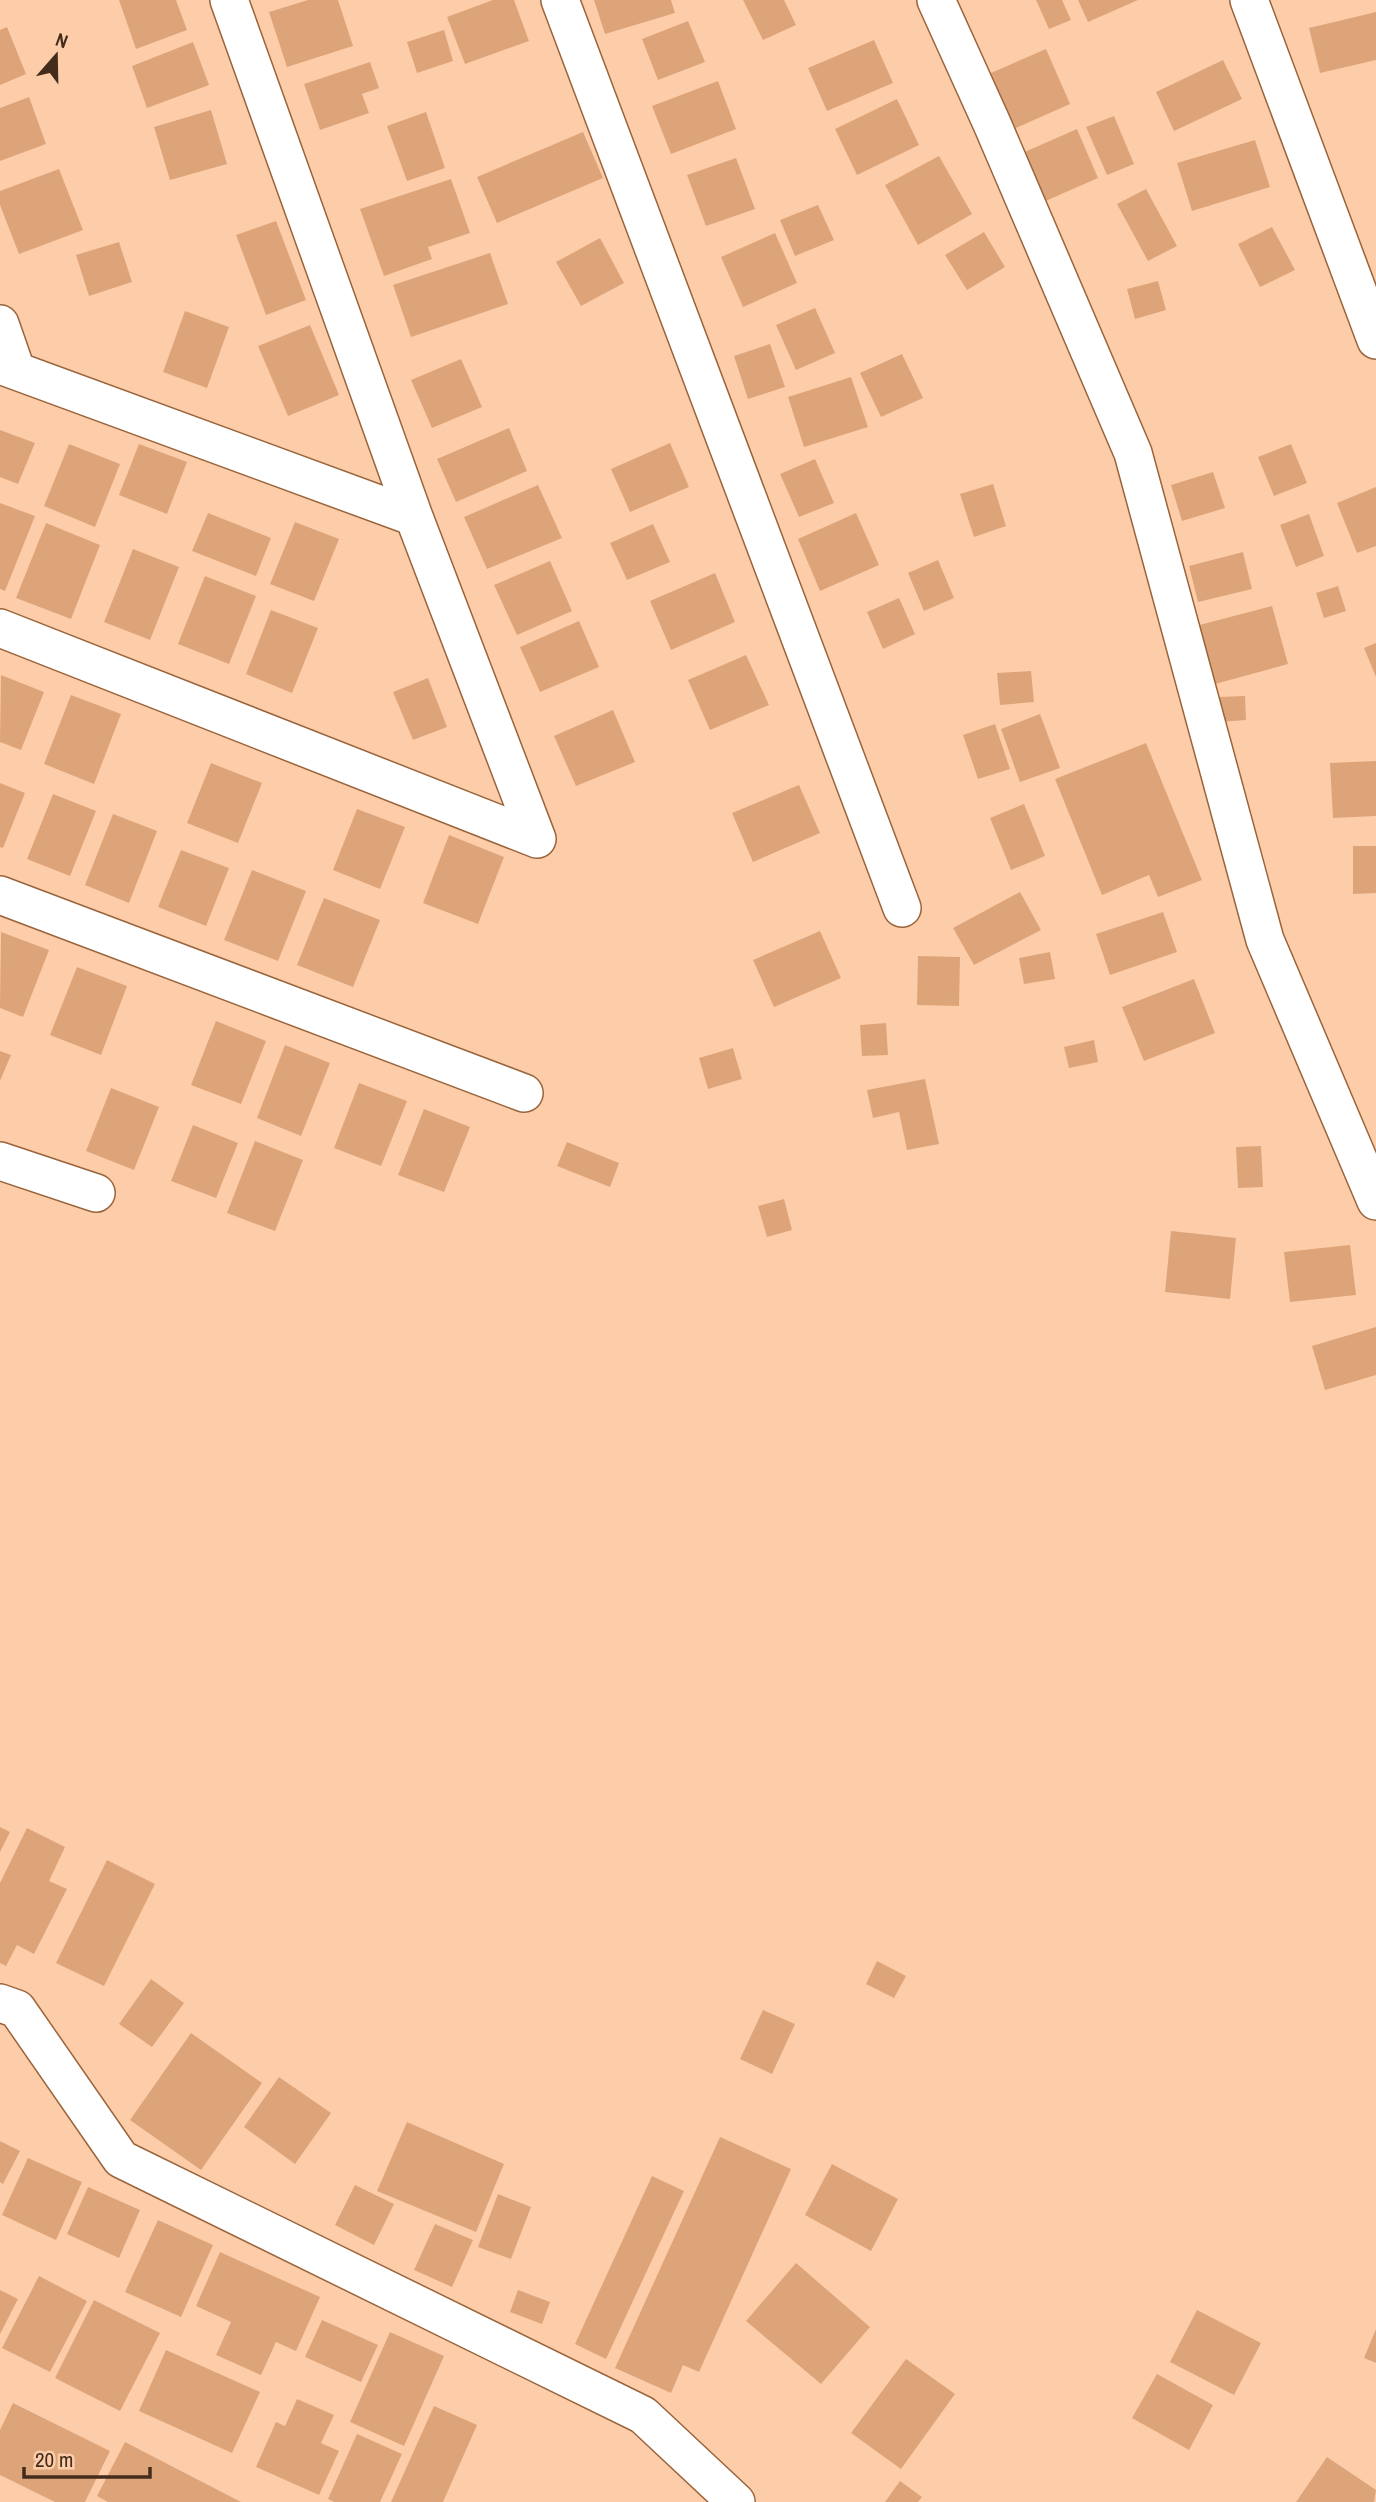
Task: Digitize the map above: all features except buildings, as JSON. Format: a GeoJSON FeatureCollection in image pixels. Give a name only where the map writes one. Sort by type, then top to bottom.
{"type":"FeatureCollection","features":[{"type":"Feature","properties":{"kind":"street"},"geometry":{"type":"LineString","coordinates":[[0,628],[537,839],[414,517],[229,0]]}},
{"type":"Feature","properties":{"kind":"street"},"geometry":{"type":"LineString","coordinates":[[559,0],[902,908]]}},
{"type":"Feature","properties":{"kind":"street"},"geometry":{"type":"LineString","coordinates":[[936,0],[1133,453],[1265,940],[1376,1201]]}},
{"type":"Feature","properties":{"kind":"street"},"geometry":{"type":"LineString","coordinates":[[1249,0],[1376,340]]}},
{"type":"Feature","properties":{"kind":"street"},"geometry":{"type":"LineString","coordinates":[[0,324],[8,368],[414,517]]}},
{"type":"Feature","properties":{"kind":"street"},"geometry":{"type":"LineString","coordinates":[[0,894],[524,1093]]}},
{"type":"Feature","properties":{"kind":"street"},"geometry":{"type":"LineString","coordinates":[[0,1161],[96,1193]]}},
{"type":"Feature","properties":{"kind":"street"},"geometry":{"type":"LineString","coordinates":[[0,2003],[17,2010],[121,2159],[643,2415],[736,2502]]}}]}
